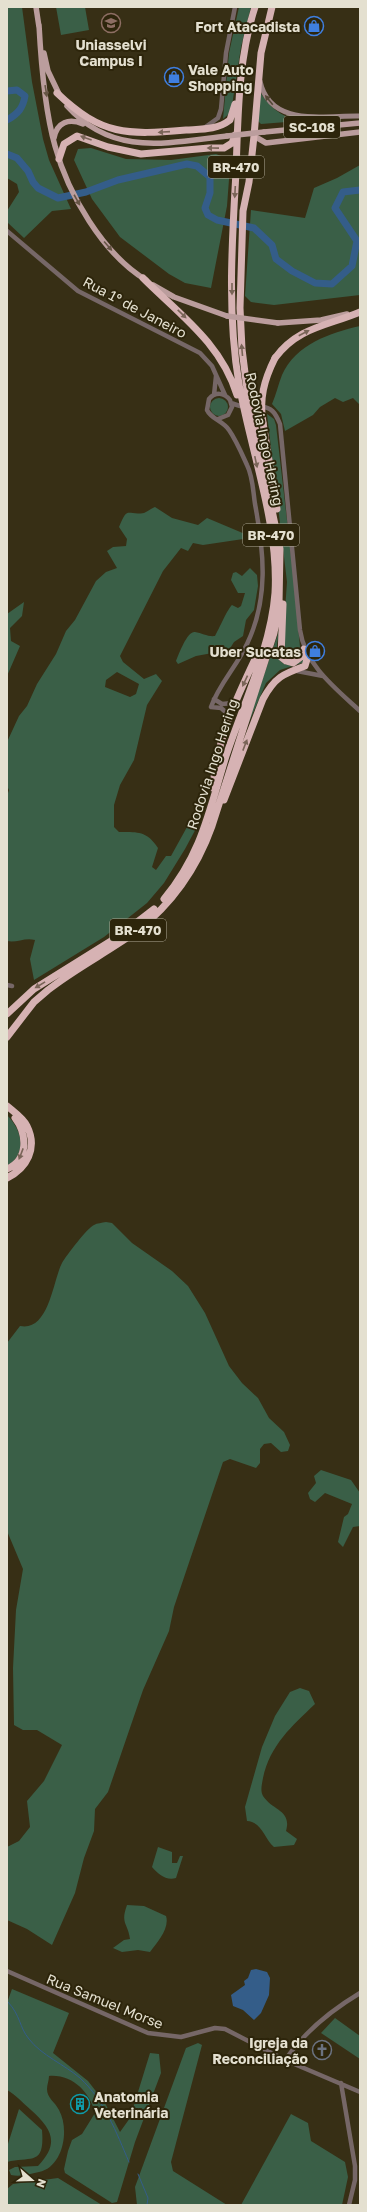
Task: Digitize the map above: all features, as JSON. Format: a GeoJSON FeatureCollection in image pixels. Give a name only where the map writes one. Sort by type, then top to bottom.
{"type":"FeatureCollection","features":[{"type":"Feature","properties":{"kind":"highway","name":"Rodovia Ingo Hering"},"geometry":{"type":"LineString","coordinates":[[7,1014],[22,998],[133,927],[164,899],[181,878],[197,848],[272,617],[275,575],[267,510],[246,424],[235,351],[232,308],[234,209],[241,77],[244,52],[255,7]]}},
{"type":"Feature","properties":{"kind":"highway","name":"Rodovia Ingo Hering"},"geometry":{"type":"LineString","coordinates":[[7,1037],[34,1002],[48,990],[135,932],[149,920],[189,877],[205,847],[274,633],[279,604],[280,549],[244,369],[240,328],[243,211],[249,182],[258,77],[264,37],[272,7]]}},
{"type":"Feature","properties":{"kind":"highway"},"geometry":{"type":"LineString","coordinates":[[57,93],[79,113],[113,129],[142,133],[216,128],[230,120],[241,77]]}},
{"type":"Feature","properties":{"kind":"highway"},"geometry":{"type":"LineString","coordinates":[[59,159],[64,144],[77,136],[108,147],[142,154],[224,148],[232,143],[238,125]]}},
{"type":"Feature","properties":{"kind":"highway"},"geometry":{"type":"LineString","coordinates":[[143,278],[192,323],[214,348],[231,378],[246,424]]}},
{"type":"Feature","properties":{"kind":"highway"},"geometry":{"type":"LineString","coordinates":[[280,549],[276,498],[263,423],[261,400],[264,386],[275,358],[289,343],[306,331],[360,311]]}},
{"type":"Feature","properties":{"kind":"highway"},"geometry":{"type":"LineString","coordinates":[[280,562],[284,578],[284,596],[280,654],[283,660],[293,662],[306,653]]}},
{"type":"Feature","properties":{"kind":"highway"},"geometry":{"type":"LineString","coordinates":[[212,803],[217,761],[233,703],[263,647]]}},
{"type":"Feature","properties":{"kind":"highway"},"geometry":{"type":"LineString","coordinates":[[205,847],[217,822],[263,699],[276,679],[293,670],[305,666],[306,653]]}},
{"type":"Feature","properties":{"kind":"highway"},"geometry":{"type":"LineString","coordinates":[[7,1008],[22,998]]}},
{"type":"Feature","properties":{"kind":"highway"},"geometry":{"type":"LineString","coordinates":[[7,1106],[26,1126],[31,1144],[27,1161],[22,1169],[7,1178]]}},
{"type":"Feature","properties":{"kind":"highway"},"geometry":{"type":"LineString","coordinates":[[7,1111],[16,1118],[22,1129],[24,1144],[19,1161],[7,1169]]}},
{"type":"Feature","properties":{"kind":"main road"},"geometry":{"type":"LineString","coordinates":[[36,7],[48,71],[57,93],[87,126]]}},
{"type":"Feature","properties":{"kind":"main road"},"geometry":{"type":"LineString","coordinates":[[39,25],[41,58],[54,142],[59,159],[85,214],[113,251],[143,278],[174,297],[226,316],[278,323],[321,320],[360,311]]}},
{"type":"Feature","properties":{"kind":"main road"},"geometry":{"type":"LineString","coordinates":[[258,77],[266,98],[279,110],[286,113],[304,117],[360,116]]}},
{"type":"Feature","properties":{"kind":"main road"},"geometry":{"type":"LineString","coordinates":[[54,142],[56,131],[64,122],[74,121],[87,126]]}},
{"type":"Feature","properties":{"kind":"main road","name":"SC-108"},"geometry":{"type":"LineString","coordinates":[[87,126],[122,141],[142,144],[360,123]]}},
{"type":"Feature","properties":{"kind":"main road"},"geometry":{"type":"LineString","coordinates":[[254,136],[266,143],[360,132]]}},
{"type":"Feature","properties":{"kind":"street"},"geometry":{"type":"LineString","coordinates":[[203,129],[214,122],[220,114],[231,22],[235,7]]}},
{"type":"Feature","properties":{"kind":"street","name":"Rua 1º de Janeiro"},"geometry":{"type":"LineString","coordinates":[[7,231],[78,291],[200,353],[215,372],[225,395]]}},
{"type":"Feature","properties":{"kind":"street"},"geometry":{"type":"LineString","coordinates":[[214,395],[216,382],[215,372]]}},
{"type":"Feature","properties":{"kind":"street"},"geometry":{"type":"LineString","coordinates":[[229,716],[221,708],[211,707],[214,699],[239,661],[248,642],[263,592],[264,554],[248,467],[229,430],[218,419],[211,416],[206,406],[209,399],[214,395],[225,395],[231,403],[239,406],[231,410]]}},
{"type":"Feature","properties":{"kind":"street"},"geometry":{"type":"LineString","coordinates":[[229,430],[228,415],[231,410],[231,403]]}},
{"type":"Feature","properties":{"kind":"street"},"geometry":{"type":"LineString","coordinates":[[258,405],[271,409],[276,414],[280,424],[300,630],[306,653],[324,676],[360,711]]}},
{"type":"Feature","properties":{"kind":"street"},"geometry":{"type":"LineString","coordinates":[[218,419],[228,415]]}},
{"type":"Feature","properties":{"kind":"street"},"geometry":{"type":"LineString","coordinates":[[293,670],[324,676]]}},
{"type":"Feature","properties":{"kind":"street"},"geometry":{"type":"LineString","coordinates":[[214,699],[222,704],[233,703]]}},
{"type":"Feature","properties":{"kind":"street","name":"Rua Samuel Morse"},"geometry":{"type":"LineString","coordinates":[[7,1971],[55,1994],[148,2033],[181,2037],[219,2027],[285,2060],[360,2092]]}},
{"type":"Feature","properties":{"kind":"street"},"geometry":{"type":"LineString","coordinates":[[285,2060],[306,2033],[332,2010],[360,1993]]}},
{"type":"Feature","properties":{"kind":"street"},"geometry":{"type":"LineString","coordinates":[[341,2083],[355,2166],[355,2180],[349,2205]]}},
{"type":"Feature","properties":{"kind":"green space"},"geometry":{"type":"Polygon","coordinates":[[[7,7],[22,7],[32,82],[43,139],[49,160],[71,209],[52,211],[24,238],[7,222],[7,211],[19,192],[17,184],[7,178],[7,7]]]}},
{"type":"Feature","properties":{"kind":"green space"},"geometry":{"type":"Polygon","coordinates":[[[56,7],[85,7],[89,30],[61,35],[56,7]]]}},
{"type":"Feature","properties":{"kind":"green space"},"geometry":{"type":"Polygon","coordinates":[[[239,7],[251,7],[241,47],[231,112],[223,119],[229,53],[239,7]]]}},
{"type":"Feature","properties":{"kind":"green space"},"geometry":{"type":"Polygon","coordinates":[[[259,90],[271,106],[276,110],[292,119],[299,121],[261,124],[258,121],[259,90]]]}},
{"type":"Feature","properties":{"kind":"green space"},"geometry":{"type":"Polygon","coordinates":[[[91,148],[126,159],[171,160],[216,154],[224,157],[230,166],[227,206],[211,288],[185,283],[169,274],[120,237],[92,199],[74,160],[78,149],[91,148]]]}},
{"type":"Feature","properties":{"kind":"green space"},"geometry":{"type":"Polygon","coordinates":[[[360,165],[360,295],[274,305],[251,302],[245,296],[251,210],[305,218],[314,188],[337,178],[360,165]]]}},
{"type":"Feature","properties":{"kind":"green space"},"geometry":{"type":"Polygon","coordinates":[[[360,326],[360,405],[353,398],[343,402],[335,398],[320,407],[313,415],[285,431],[281,414],[272,404],[282,375],[288,364],[305,348],[326,336],[360,326]]]}},
{"type":"Feature","properties":{"kind":"green space"},"geometry":{"type":"Polygon","coordinates":[[[215,398],[223,398],[228,403],[226,414],[223,416],[215,416],[210,411],[210,403],[215,398]]]}},
{"type":"Feature","properties":{"kind":"green space"},"geometry":{"type":"Polygon","coordinates":[[[267,414],[274,419],[276,425],[294,581],[300,647],[297,655],[292,659],[286,658],[282,652],[287,582],[267,414]]]}},
{"type":"Feature","properties":{"kind":"green space"},"geometry":{"type":"Polygon","coordinates":[[[155,507],[172,518],[198,525],[207,518],[245,534],[250,538],[203,545],[193,543],[188,551],[181,548],[163,571],[120,656],[123,662],[144,679],[156,674],[162,681],[147,705],[134,760],[120,785],[114,805],[114,827],[119,832],[132,832],[146,835],[154,842],[158,848],[152,867],[156,870],[166,856],[171,856],[203,798],[207,796],[199,823],[185,849],[164,883],[147,903],[104,937],[34,980],[30,959],[35,940],[28,939],[7,941],[7,796],[9,790],[7,786],[7,742],[19,716],[27,706],[37,684],[56,654],[66,631],[75,620],[96,581],[106,572],[117,568],[107,551],[113,547],[126,546],[127,539],[119,527],[124,516],[128,513],[144,513],[155,507]],[[117,672],[106,680],[105,687],[130,697],[136,694],[139,684],[117,672]]]}},
{"type":"Feature","properties":{"kind":"green space"},"geometry":{"type":"Polygon","coordinates":[[[250,568],[257,575],[258,586],[254,610],[246,620],[243,636],[234,642],[229,650],[196,656],[178,664],[176,661],[189,635],[195,632],[215,636],[230,607],[232,605],[238,608],[241,606],[245,593],[238,593],[231,580],[233,573],[236,572],[242,576],[250,568]]]}},
{"type":"Feature","properties":{"kind":"green space"},"geometry":{"type":"Polygon","coordinates":[[[24,602],[22,616],[10,628],[11,641],[20,646],[7,676],[7,614],[24,602]]]}},
{"type":"Feature","properties":{"kind":"green space"},"geometry":{"type":"Polygon","coordinates":[[[280,628],[277,644],[277,655],[279,660],[288,665],[297,664],[305,658],[305,662],[280,670],[266,683],[243,736],[280,628]]]}},
{"type":"Feature","properties":{"kind":"green space"},"geometry":{"type":"Polygon","coordinates":[[[7,1115],[16,1127],[19,1134],[20,1148],[14,1161],[7,1166],[7,1115]]]}},
{"type":"Feature","properties":{"kind":"green space"},"geometry":{"type":"Polygon","coordinates":[[[106,1222],[112,1223],[132,1243],[172,1271],[188,1286],[205,1313],[229,1366],[242,1383],[258,1398],[269,1418],[284,1432],[290,1445],[288,1451],[281,1452],[271,1443],[264,1444],[260,1449],[260,1463],[256,1468],[230,1459],[223,1462],[174,1607],[169,1631],[143,1690],[108,1792],[95,1809],[94,1831],[84,1858],[75,1893],[52,1945],[27,1929],[7,1920],[7,1847],[19,1841],[30,1827],[27,1801],[44,1781],[62,1745],[37,1730],[23,1730],[14,1725],[13,1668],[16,1610],[23,1569],[7,1531],[7,1343],[20,1326],[30,1326],[38,1321],[44,1313],[64,1259],[91,1227],[106,1222]]]}},
{"type":"Feature","properties":{"kind":"green space"},"geometry":{"type":"Polygon","coordinates":[[[321,1470],[351,1480],[360,1493],[360,1526],[353,1527],[343,1547],[338,1542],[344,1517],[348,1514],[352,1504],[325,1493],[315,1502],[310,1499],[308,1493],[316,1483],[314,1476],[321,1470]]]}},
{"type":"Feature","properties":{"kind":"green space"},"geometry":{"type":"Polygon","coordinates":[[[300,1688],[309,1691],[315,1704],[290,1728],[276,1746],[266,1766],[262,1783],[261,1790],[263,1796],[284,1815],[287,1824],[286,1831],[297,1839],[294,1845],[274,1847],[256,1824],[247,1821],[245,1807],[262,1747],[275,1716],[290,1692],[300,1688]]]}},
{"type":"Feature","properties":{"kind":"green space"},"geometry":{"type":"Polygon","coordinates":[[[158,1847],[172,1852],[172,1863],[177,1863],[180,1856],[183,1856],[176,1878],[166,1878],[152,1867],[158,1847]]]}},
{"type":"Feature","properties":{"kind":"green space"},"geometry":{"type":"Polygon","coordinates":[[[127,1905],[144,1906],[166,1916],[167,1921],[165,1930],[150,1952],[138,1950],[122,1952],[113,1948],[124,1940],[130,1939],[124,1920],[127,1905]]]}},
{"type":"Feature","properties":{"kind":"green space"},"geometry":{"type":"Polygon","coordinates":[[[12,1989],[69,2013],[53,2053],[88,2081],[105,2103],[120,2132],[130,2118],[150,2053],[159,2054],[161,2073],[135,2142],[117,2202],[112,2203],[65,2173],[64,2169],[72,2140],[82,2134],[95,2113],[89,2098],[79,2086],[65,2078],[49,2076],[47,2087],[48,2095],[59,2110],[64,2127],[64,2137],[59,2155],[54,2163],[47,2169],[25,2175],[11,2175],[9,2170],[15,2167],[38,2166],[45,2158],[51,2143],[51,2136],[44,2124],[19,2099],[7,2090],[7,2003],[12,1989]]]}},
{"type":"Feature","properties":{"kind":"green space"},"geometry":{"type":"Polygon","coordinates":[[[335,2018],[360,2036],[360,2059],[321,2033],[335,2018]]]}},
{"type":"Feature","properties":{"kind":"green space"},"geometry":{"type":"Polygon","coordinates":[[[198,2043],[202,2045],[171,2162],[173,2171],[227,2205],[137,2205],[135,2187],[186,2048],[198,2043]]]}},
{"type":"Feature","properties":{"kind":"green space"},"geometry":{"type":"Polygon","coordinates":[[[19,2109],[42,2130],[41,2150],[39,2155],[35,2158],[7,2162],[7,2147],[19,2109]]]}},
{"type":"Feature","properties":{"kind":"green space"},"geometry":{"type":"Polygon","coordinates":[[[291,2114],[308,2123],[311,2141],[345,2162],[348,2177],[342,2205],[241,2205],[291,2114]]]}},
{"type":"Feature","properties":{"kind":"green space"},"geometry":{"type":"Polygon","coordinates":[[[58,2178],[102,2205],[7,2205],[7,2189],[13,2184],[58,2178]]]}},
{"type":"Feature","properties":{"kind":"water"},"geometry":{"type":"Polygon","coordinates":[[[256,1969],[267,1972],[270,1978],[269,1995],[261,2013],[254,2020],[243,2010],[233,2006],[231,1995],[245,1985],[244,1981],[248,1978],[251,1970],[256,1969]]]}},
{"type":"Feature","properties":{"kind":"waterway"},"geometry":{"type":"LineString","coordinates":[[7,91],[17,90],[25,96],[23,104],[19,110],[7,120]]}},
{"type":"Feature","properties":{"kind":"waterway"},"geometry":{"type":"LineString","coordinates":[[7,154],[17,158],[28,171],[33,182],[38,188],[58,198],[86,192],[118,180],[187,164],[197,166],[210,177],[210,193],[205,208],[208,215],[217,220],[254,228],[272,245],[276,259],[292,271],[315,283],[332,284],[352,266],[357,241],[335,208],[343,192],[360,190]]}},
{"type":"Feature","properties":{"kind":"waterway"},"geometry":{"type":"LineString","coordinates":[[8,2002],[15,2012],[26,2035],[34,2045],[80,2078],[89,2087],[109,2117],[129,2162]]}},
{"type":"Feature","properties":{"kind":"waterway"},"geometry":{"type":"LineString","coordinates":[[138,2174],[148,2198],[147,2205]]}},
{"type":"Feature","properties":{"kind":"place","name":"Uniasselvi Campus I"},"geometry":{"type":"Point","coordinates":[111,23]}},
{"type":"Feature","properties":{"kind":"place","name":"Fort Atacadista"},"geometry":{"type":"Point","coordinates":[314,26]}},
{"type":"Feature","properties":{"kind":"place","name":"Vale Auto Shopping"},"geometry":{"type":"Point","coordinates":[174,77]}},
{"type":"Feature","properties":{"kind":"place","name":"Uber Sucatas"},"geometry":{"type":"Point","coordinates":[315,651]}},
{"type":"Feature","properties":{"kind":"place","name":"Igreja da Reconciliação"},"geometry":{"type":"Point","coordinates":[322,2050]}},
{"type":"Feature","properties":{"kind":"place","name":"Anatomia Veterinária"},"geometry":{"type":"Point","coordinates":[80,2104]}}]}
